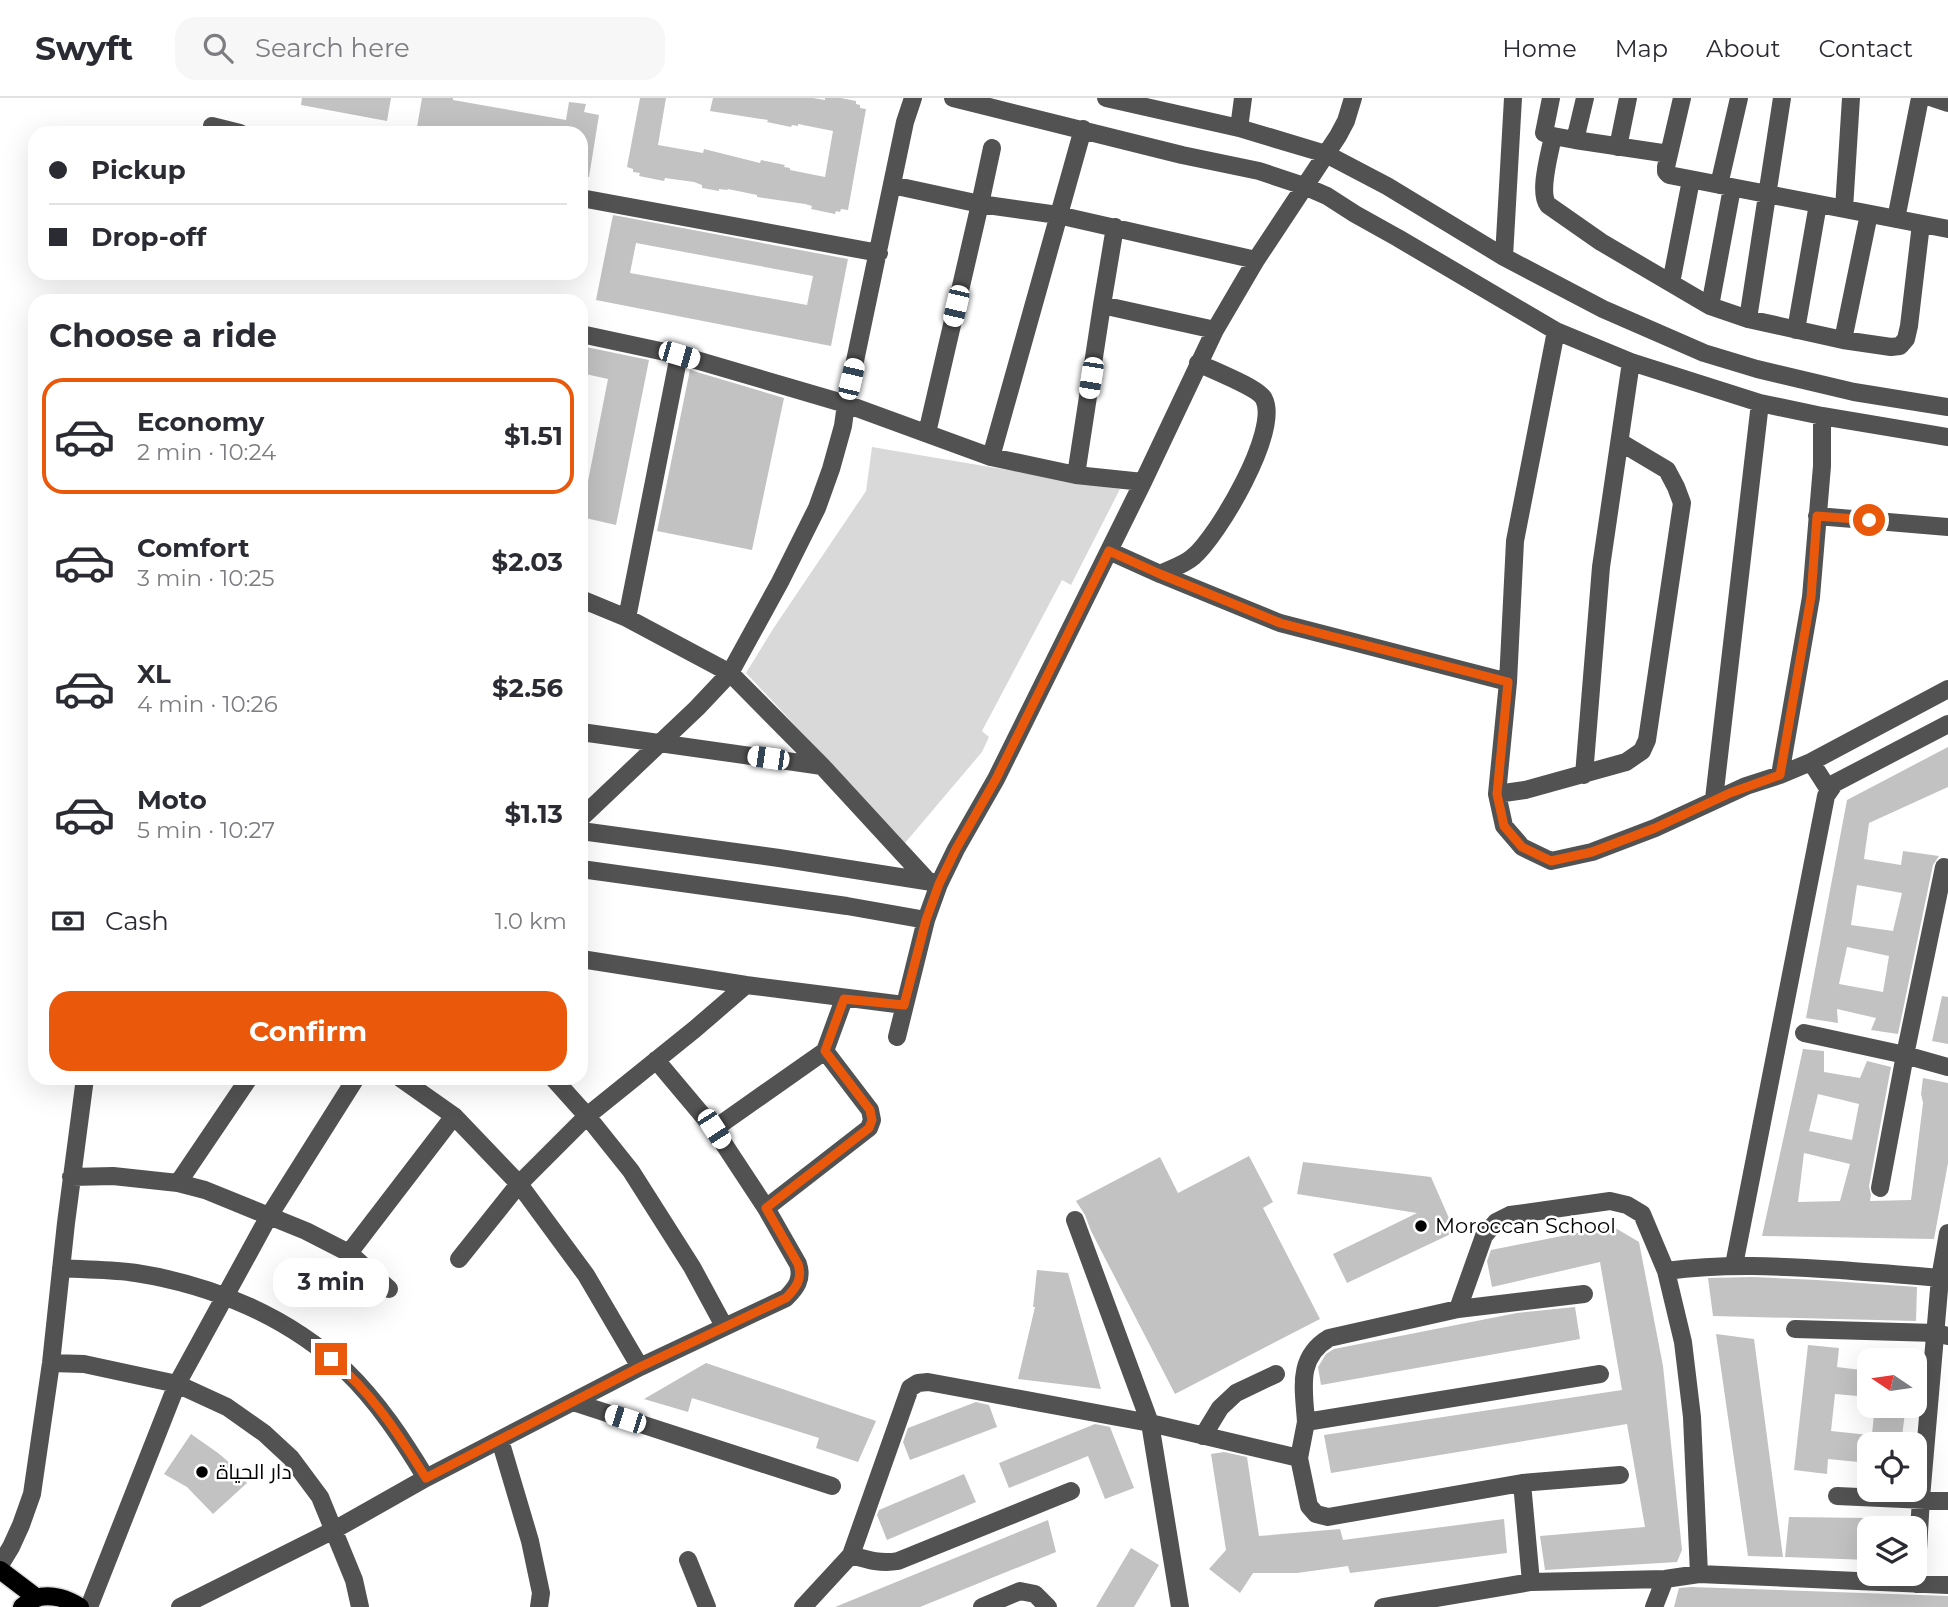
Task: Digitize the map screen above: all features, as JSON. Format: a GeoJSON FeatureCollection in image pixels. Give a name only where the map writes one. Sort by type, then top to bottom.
{"type":"FeatureCollection","features":[{"type":"Feature","properties":{"kind":"main road"},"geometry":{"type":"LineString","coordinates":[[0,1567],[29,1602],[56,1597],[80,1607]]}},
{"type":"Feature","properties":{"kind":"street"},"geometry":{"type":"LineString","coordinates":[[588,811],[730,673],[786,572],[817,508],[840,437],[905,122],[913,98]]}},
{"type":"Feature","properties":{"kind":"street"},"geometry":{"type":"LineString","coordinates":[[953,98],[1182,155],[1259,171],[1304,186],[1327,196],[1556,331],[1631,362],[1760,403],[1948,437]]}},
{"type":"Feature","properties":{"kind":"street"},"geometry":{"type":"LineString","coordinates":[[1106,98],[1239,128],[1326,154],[1387,186],[1504,257],[1603,309],[1704,353],[1757,369],[1854,392],[1948,407]]}},
{"type":"Feature","properties":{"kind":"street"},"geometry":{"type":"LineString","coordinates":[[1239,128],[1243,98]]}},
{"type":"Feature","properties":{"kind":"street"},"geometry":{"type":"LineString","coordinates":[[897,1037],[934,883],[996,779],[1215,330],[1256,260],[1346,121],[1353,98]]}},
{"type":"Feature","properties":{"kind":"street"},"geometry":{"type":"LineString","coordinates":[[1504,257],[1513,98]]}},
{"type":"Feature","properties":{"kind":"street"},"geometry":{"type":"LineString","coordinates":[[1551,98],[1544,133],[1669,154]]}},
{"type":"Feature","properties":{"kind":"street"},"geometry":{"type":"LineString","coordinates":[[1575,140],[1585,98]]}},
{"type":"Feature","properties":{"kind":"street"},"geometry":{"type":"LineString","coordinates":[[1618,147],[1628,98]]}},
{"type":"Feature","properties":{"kind":"street"},"geometry":{"type":"LineString","coordinates":[[1682,98],[1667,173],[1691,180],[1948,229]]}},
{"type":"Feature","properties":{"kind":"street"},"geometry":{"type":"LineString","coordinates":[[1710,306],[1739,98]]}},
{"type":"Feature","properties":{"kind":"street"},"geometry":{"type":"LineString","coordinates":[[1748,319],[1782,98]]}},
{"type":"Feature","properties":{"kind":"street"},"geometry":{"type":"LineString","coordinates":[[1844,209],[1851,98]]}},
{"type":"Feature","properties":{"kind":"street"},"geometry":{"type":"LineString","coordinates":[[1896,219],[1920,98]]}},
{"type":"Feature","properties":{"kind":"street"},"geometry":{"type":"LineString","coordinates":[[1933,98],[1948,103]]}},
{"type":"Feature","properties":{"kind":"street"},"geometry":{"type":"LineString","coordinates":[[991,457],[1083,129]]}},
{"type":"Feature","properties":{"kind":"street"},"geometry":{"type":"LineString","coordinates":[[1553,136],[1544,189],[1546,202],[1601,242],[1671,284],[1710,306],[1748,319],[1843,340],[1898,346],[1904,342],[1909,326],[1921,223]]}},
{"type":"Feature","properties":{"kind":"street"},"geometry":{"type":"LineString","coordinates":[[927,433],[992,148]]}},
{"type":"Feature","properties":{"kind":"street"},"geometry":{"type":"LineString","coordinates":[[1671,284],[1691,180]]}},
{"type":"Feature","properties":{"kind":"street"},"geometry":{"type":"LineString","coordinates":[[892,185],[980,204],[1058,215],[1256,260]]}},
{"type":"Feature","properties":{"kind":"street"},"geometry":{"type":"LineString","coordinates":[[588,199],[878,253]]}},
{"type":"Feature","properties":{"kind":"street"},"geometry":{"type":"LineString","coordinates":[[1796,330],[1818,204]]}},
{"type":"Feature","properties":{"kind":"street"},"geometry":{"type":"LineString","coordinates":[[1843,340],[1869,214]]}},
{"type":"Feature","properties":{"kind":"street"},"geometry":{"type":"LineString","coordinates":[[1076,475],[1115,227]]}},
{"type":"Feature","properties":{"kind":"street"},"geometry":{"type":"LineString","coordinates":[[1102,306],[1215,330]]}},
{"type":"Feature","properties":{"kind":"street"},"geometry":{"type":"LineString","coordinates":[[1556,331],[1516,541],[1508,682],[1497,794],[1504,826],[1522,847],[1551,861],[1592,852],[1655,828],[1714,799],[1811,762],[1948,689]]}},
{"type":"Feature","properties":{"kind":"street"},"geometry":{"type":"LineString","coordinates":[[588,336],[679,355],[846,404],[991,457],[1076,475],[1143,482]]}},
{"type":"Feature","properties":{"kind":"street"},"geometry":{"type":"LineString","coordinates":[[627,618],[679,355]]}},
{"type":"Feature","properties":{"kind":"street"},"geometry":{"type":"LineString","coordinates":[[1584,775],[1601,567],[1631,362]]}},
{"type":"Feature","properties":{"kind":"street"},"geometry":{"type":"LineString","coordinates":[[1160,574],[1192,559],[1200,551],[1221,522],[1252,468],[1265,433],[1266,405],[1262,396],[1198,363]]}},
{"type":"Feature","properties":{"kind":"street"},"geometry":{"type":"LineString","coordinates":[[1714,799],[1760,403]]}},
{"type":"Feature","properties":{"kind":"street"},"geometry":{"type":"LineString","coordinates":[[1780,775],[1811,597],[1822,466],[1822,416]]}},
{"type":"Feature","properties":{"kind":"street"},"geometry":{"type":"LineString","coordinates":[[1497,794],[1525,790],[1626,762],[1642,751],[1647,740],[1682,503],[1667,470],[1620,442]]}},
{"type":"Feature","properties":{"kind":"street"},"geometry":{"type":"LineString","coordinates":[[1817,516],[1948,527]]}},
{"type":"Feature","properties":{"kind":"street"},"geometry":{"type":"LineString","coordinates":[[1109,551],[1280,623],[1508,682]]}},
{"type":"Feature","properties":{"kind":"street"},"geometry":{"type":"LineString","coordinates":[[588,604],[627,618],[730,673],[934,883]]}},
{"type":"Feature","properties":{"kind":"street"},"geometry":{"type":"LineString","coordinates":[[1734,1265],[1824,802],[1835,783],[1946,729],[1924,701]]}},
{"type":"Feature","properties":{"kind":"street"},"geometry":{"type":"LineString","coordinates":[[588,733],[822,766]]}},
{"type":"Feature","properties":{"kind":"street"},"geometry":{"type":"LineString","coordinates":[[1811,762],[1829,790]]}},
{"type":"Feature","properties":{"kind":"street"},"geometry":{"type":"LineString","coordinates":[[588,832],[934,883]]}},
{"type":"Feature","properties":{"kind":"street"},"geometry":{"type":"LineString","coordinates":[[1880,1188],[1944,867]]}},
{"type":"Feature","properties":{"kind":"street"},"geometry":{"type":"LineString","coordinates":[[588,870],[846,906],[926,920]]}},
{"type":"Feature","properties":{"kind":"street"},"geometry":{"type":"LineString","coordinates":[[588,960],[844,999],[904,1005]]}},
{"type":"Feature","properties":{"kind":"street"},"geometry":{"type":"LineString","coordinates":[[459,1259],[520,1184],[587,1116],[746,985]]}},
{"type":"Feature","properties":{"kind":"street"},"geometry":{"type":"LineString","coordinates":[[714,1129],[825,1051],[844,999]]}},
{"type":"Feature","properties":{"kind":"street"},"geometry":{"type":"LineString","coordinates":[[1804,1033],[1948,1067]]}},
{"type":"Feature","properties":{"kind":"street"},"geometry":{"type":"LineString","coordinates":[[766,1208],[869,1128],[872,1120],[870,1110],[825,1051]]}},
{"type":"Feature","properties":{"kind":"street"},"geometry":{"type":"LineString","coordinates":[[180,1607],[334,1530],[426,1478],[640,1367],[786,1298],[796,1287],[801,1273],[798,1264],[766,1208],[714,1129],[656,1059]]}},
{"type":"Feature","properties":{"kind":"street"},"geometry":{"type":"LineString","coordinates":[[0,1567],[21,1525],[32,1494],[51,1363],[84,1085]]}},
{"type":"Feature","properties":{"kind":"street"},"geometry":{"type":"LineString","coordinates":[[178,1183],[244,1085]]}},
{"type":"Feature","properties":{"kind":"street"},"geometry":{"type":"LineString","coordinates":[[89,1607],[177,1384],[269,1216],[352,1085]]}},
{"type":"Feature","properties":{"kind":"street"},"geometry":{"type":"LineString","coordinates":[[410,1085],[454,1116],[520,1184],[586,1275],[640,1367]]}},
{"type":"Feature","properties":{"kind":"street"},"geometry":{"type":"LineString","coordinates":[[559,1085],[631,1171],[692,1267],[724,1326]]}},
{"type":"Feature","properties":{"kind":"street"},"geometry":{"type":"LineString","coordinates":[[349,1253],[454,1116]]}},
{"type":"Feature","properties":{"kind":"street"},"geometry":{"type":"LineString","coordinates":[[71,1177],[113,1176],[178,1183],[205,1190],[306,1231],[349,1253],[389,1289]]}},
{"type":"Feature","properties":{"kind":"street"},"geometry":{"type":"LineString","coordinates":[[1458,1309],[1484,1236],[1496,1222],[1510,1215],[1610,1201],[1627,1205],[1642,1214],[1666,1271],[1683,1342],[1692,1417],[1699,1574]]}},
{"type":"Feature","properties":{"kind":"street"},"geometry":{"type":"LineString","coordinates":[[1075,1220],[1150,1423],[1180,1607]]}},
{"type":"Feature","properties":{"kind":"street"},"geometry":{"type":"LineString","coordinates":[[1927,1451],[1942,1334],[1948,1233]]}},
{"type":"Feature","properties":{"kind":"street"},"geometry":{"type":"LineString","coordinates":[[1666,1271],[1734,1265],[1944,1279]]}},
{"type":"Feature","properties":{"kind":"street"},"geometry":{"type":"LineString","coordinates":[[61,1268],[135,1273],[226,1296],[288,1326],[346,1371],[389,1420],[426,1478]]}},
{"type":"Feature","properties":{"kind":"street"},"geometry":{"type":"LineString","coordinates":[[1584,1294],[1458,1309],[1329,1338],[1317,1345],[1306,1362],[1303,1383],[1306,1422],[1299,1458],[1309,1506],[1316,1514],[1328,1517],[1522,1483],[1620,1475]]}},
{"type":"Feature","properties":{"kind":"street"},"geometry":{"type":"LineString","coordinates":[[1795,1329],[1942,1334]]}},
{"type":"Feature","properties":{"kind":"street"},"geometry":{"type":"LineString","coordinates":[[51,1363],[84,1364],[177,1384],[227,1407],[264,1433],[292,1458],[320,1497],[354,1580],[360,1607]]}},
{"type":"Feature","properties":{"kind":"street"},"geometry":{"type":"LineString","coordinates":[[1203,1436],[1220,1408],[1236,1393],[1276,1374]]}},
{"type":"Feature","properties":{"kind":"street"},"geometry":{"type":"LineString","coordinates":[[1306,1422],[1600,1374]]}},
{"type":"Feature","properties":{"kind":"street"},"geometry":{"type":"LineString","coordinates":[[803,1607],[851,1555],[910,1388],[918,1382],[1150,1423],[1299,1458]]}},
{"type":"Feature","properties":{"kind":"street"},"geometry":{"type":"LineString","coordinates":[[573,1402],[832,1486]]}},
{"type":"Feature","properties":{"kind":"street"},"geometry":{"type":"LineString","coordinates":[[500,1440],[530,1541],[541,1593],[538,1607]]}},
{"type":"Feature","properties":{"kind":"street"},"geometry":{"type":"LineString","coordinates":[[1522,1483],[1531,1582]]}},
{"type":"Feature","properties":{"kind":"street"},"geometry":{"type":"LineString","coordinates":[[851,1555],[874,1562],[898,1561],[1071,1491]]}},
{"type":"Feature","properties":{"kind":"street"},"geometry":{"type":"LineString","coordinates":[[1837,1496],[1857,1496]]}},
{"type":"Feature","properties":{"kind":"street"},"geometry":{"type":"LineString","coordinates":[[1927,1499],[1948,1501]]}},
{"type":"Feature","properties":{"kind":"street"},"geometry":{"type":"LineString","coordinates":[[688,1560],[707,1607]]}},
{"type":"Feature","properties":{"kind":"street"},"geometry":{"type":"LineString","coordinates":[[1383,1607],[1531,1582],[1665,1578],[1699,1574],[1857,1581]]}},
{"type":"Feature","properties":{"kind":"street"},"geometry":{"type":"LineString","coordinates":[[1654,1607],[1665,1578]]}},
{"type":"Feature","properties":{"kind":"street"},"geometry":{"type":"LineString","coordinates":[[1927,1584],[1948,1585]]}},
{"type":"Feature","properties":{"kind":"street"},"geometry":{"type":"LineString","coordinates":[[982,1607],[1020,1591],[1035,1594],[1048,1607]]}},
{"type":"Feature","properties":{"kind":"shaded area"},"geometry":{"type":"Polygon","coordinates":[[[872,447],[1120,489],[1071,585],[1062,580],[982,731],[989,737],[982,752],[905,843],[746,673],[866,491],[872,447]]]}},
{"type":"Feature","properties":{"kind":"building"},"geometry":{"type":"Polygon","coordinates":[[[302,98],[391,98],[387,121],[301,105],[302,98]]]}},
{"type":"Feature","properties":{"kind":"building"},"geometry":{"type":"Polygon","coordinates":[[[422,98],[453,98],[566,120],[569,102],[586,104],[584,112],[599,115],[589,177],[588,126],[417,126],[422,98]]]}},
{"type":"Feature","properties":{"kind":"building"},"geometry":{"type":"Polygon","coordinates":[[[640,98],[666,98],[658,145],[703,153],[704,149],[760,163],[761,160],[785,165],[784,167],[790,170],[825,177],[833,131],[798,124],[791,127],[767,122],[768,120],[710,111],[713,98],[841,98],[856,101],[860,108],[866,109],[848,210],[841,209],[835,214],[811,209],[812,206],[805,204],[757,197],[728,189],[719,191],[702,188],[702,185],[694,182],[665,178],[664,181],[639,176],[640,173],[627,167],[640,98]]]}},
{"type":"Feature","properties":{"kind":"building"},"geometry":{"type":"Polygon","coordinates":[[[613,215],[848,259],[831,346],[596,300],[613,215]],[[636,243],[630,273],[807,305],[813,276],[636,243]]]}},
{"type":"Feature","properties":{"kind":"building"},"geometry":{"type":"Polygon","coordinates":[[[588,347],[649,360],[616,525],[588,519],[588,481],[608,379],[588,375],[588,347]]]}},
{"type":"Feature","properties":{"kind":"building"},"geometry":{"type":"Polygon","coordinates":[[[690,370],[784,398],[752,550],[657,531],[690,370]]]}},
{"type":"Feature","properties":{"kind":"building"},"geometry":{"type":"Polygon","coordinates":[[[1948,747],[1948,787],[1869,823],[1864,859],[1901,865],[1903,851],[1939,856],[1933,865],[1898,1034],[1871,1030],[1876,1018],[1837,1009],[1838,1023],[1806,1018],[1847,800],[1948,747]],[[1857,885],[1851,925],[1893,931],[1902,893],[1857,885]],[[1847,947],[1839,984],[1883,992],[1889,956],[1847,947]]]}},
{"type":"Feature","properties":{"kind":"building"},"geometry":{"type":"Polygon","coordinates":[[[1942,996],[1948,997],[1948,1044],[1932,1041],[1942,996]]]}},
{"type":"Feature","properties":{"kind":"building"},"geometry":{"type":"Polygon","coordinates":[[[1803,1049],[1824,1051],[1824,1072],[1860,1078],[1867,1061],[1891,1067],[1869,1186],[1870,1201],[1911,1200],[1923,1103],[1923,1078],[1948,1083],[1948,1163],[1934,1239],[1762,1236],[1803,1049]],[[1818,1094],[1809,1131],[1852,1140],[1859,1104],[1818,1094]],[[1804,1153],[1798,1202],[1840,1201],[1850,1164],[1804,1153]]]}},
{"type":"Feature","properties":{"kind":"building"},"geometry":{"type":"Polygon","coordinates":[[[1249,1156],[1273,1202],[1263,1208],[1320,1319],[1175,1394],[1076,1201],[1160,1157],[1178,1193],[1249,1156]]]}},
{"type":"Feature","properties":{"kind":"building","name":"Moroccan School"},"geometry":{"type":"Polygon","coordinates":[[[1303,1162],[1431,1177],[1455,1232],[1347,1283],[1333,1254],[1417,1213],[1297,1194],[1303,1162]]]}},
{"type":"Feature","properties":{"kind":"building"},"geometry":{"type":"Polygon","coordinates":[[[1612,1226],[1639,1242],[1663,1366],[1682,1550],[1677,1562],[1545,1570],[1540,1536],[1645,1527],[1627,1424],[1331,1473],[1324,1435],[1622,1390],[1600,1262],[1492,1287],[1487,1261],[1491,1250],[1612,1226]]]}},
{"type":"Feature","properties":{"kind":"building"},"geometry":{"type":"Polygon","coordinates":[[[1037,1270],[1068,1273],[1101,1389],[1018,1379],[1035,1307],[1037,1270]]]}},
{"type":"Feature","properties":{"kind":"building"},"geometry":{"type":"Polygon","coordinates":[[[1753,1277],[1917,1287],[1916,1321],[1713,1316],[1708,1278],[1753,1277]]]}},
{"type":"Feature","properties":{"kind":"building"},"geometry":{"type":"Polygon","coordinates":[[[1575,1307],[1580,1339],[1321,1385],[1318,1367],[1326,1354],[1334,1349],[1517,1313],[1575,1307]]]}},
{"type":"Feature","properties":{"kind":"building"},"geometry":{"type":"Polygon","coordinates":[[[1716,1334],[1754,1339],[1783,1557],[1748,1556],[1716,1334]]]}},
{"type":"Feature","properties":{"kind":"building"},"geometry":{"type":"Polygon","coordinates":[[[1808,1345],[1839,1348],[1837,1367],[1857,1370],[1857,1396],[1835,1394],[1831,1431],[1857,1434],[1857,1462],[1828,1459],[1827,1474],[1794,1470],[1808,1345]]]}},
{"type":"Feature","properties":{"kind":"building"},"geometry":{"type":"Polygon","coordinates":[[[706,1363],[876,1421],[858,1462],[816,1448],[819,1438],[692,1398],[688,1412],[644,1399],[706,1363]]]}},
{"type":"Feature","properties":{"kind":"building"},"geometry":{"type":"Polygon","coordinates":[[[976,1402],[989,1405],[997,1427],[910,1460],[903,1442],[908,1428],[976,1402]]]}},
{"type":"Feature","properties":{"kind":"building"},"geometry":{"type":"Polygon","coordinates":[[[1874,1418],[1904,1418],[1903,1432],[1872,1432],[1874,1418]]]}},
{"type":"Feature","properties":{"kind":"building"},"geometry":{"type":"Polygon","coordinates":[[[1095,1424],[1110,1427],[1134,1488],[1105,1499],[1088,1456],[1009,1488],[999,1463],[1095,1424]]]}},
{"type":"Feature","properties":{"kind":"building","name":"دار الحياة"},"geometry":{"type":"Polygon","coordinates":[[[191,1434],[237,1469],[247,1483],[213,1514],[187,1487],[164,1474],[191,1434]]]}},
{"type":"Feature","properties":{"kind":"building"},"geometry":{"type":"Polygon","coordinates":[[[1224,1452],[1247,1457],[1259,1536],[1340,1529],[1343,1540],[1504,1519],[1507,1553],[1350,1573],[1348,1566],[1297,1573],[1253,1573],[1240,1593],[1209,1569],[1226,1550],[1211,1454],[1224,1452]]]}},
{"type":"Feature","properties":{"kind":"building"},"geometry":{"type":"Polygon","coordinates":[[[964,1474],[976,1502],[887,1540],[877,1515],[879,1510],[964,1474]]]}},
{"type":"Feature","properties":{"kind":"building"},"geometry":{"type":"Polygon","coordinates":[[[1789,1517],[1857,1518],[1857,1560],[1785,1557],[1789,1517]]]}},
{"type":"Feature","properties":{"kind":"building"},"geometry":{"type":"Polygon","coordinates":[[[1048,1520],[1056,1552],[920,1607],[835,1607],[1048,1520]]]}},
{"type":"Feature","properties":{"kind":"building"},"geometry":{"type":"Polygon","coordinates":[[[1131,1548],[1159,1565],[1134,1607],[1096,1607],[1131,1548]]]}},
{"type":"Feature","properties":{"kind":"building"},"geometry":{"type":"Polygon","coordinates":[[[1679,1588],[1948,1596],[1948,1607],[1674,1607],[1679,1588]]]}},
{"type":"Feature","properties":{"kind":"place","name":"Moroccan School"},"geometry":{"type":"Point","coordinates":[1421,1226]}},
{"type":"Feature","properties":{"kind":"place","name":"دار الحياة"},"geometry":{"type":"Point","coordinates":[202,1472]}},
{"type":"Feature","properties":{"kind":"route"},"geometry":{"type":"LineString","coordinates":[[331,1359],[346,1371],[389,1420],[426,1478],[640,1367],[786,1298],[796,1287],[801,1273],[766,1208],[869,1128],[872,1120],[870,1110],[825,1051],[844,999],[904,1005],[926,920],[939,884],[996,779],[1109,551],[1280,623],[1508,682],[1497,794],[1504,826],[1522,847],[1551,861],[1592,852],[1655,828],[1714,799],[1780,775],[1811,597],[1817,516],[1869,520]]}}]}
